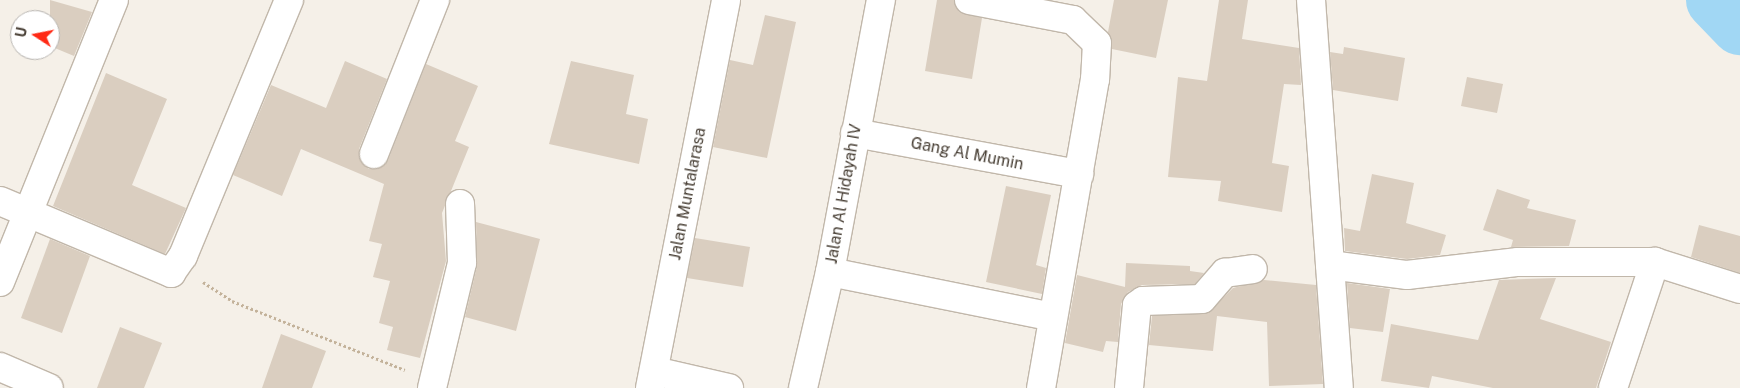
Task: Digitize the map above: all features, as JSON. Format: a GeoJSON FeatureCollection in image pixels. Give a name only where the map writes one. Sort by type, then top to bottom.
{"type":"FeatureCollection","features":[{"type":"Feature","properties":{"kind":"street"},"geometry":{"type":"LineString","coordinates":[[0,282],[26,212],[114,0]]}},
{"type":"Feature","properties":{"kind":"street"},"geometry":{"type":"LineString","coordinates":[[0,201],[155,269],[171,272],[180,261],[289,0]]}},
{"type":"Feature","properties":{"kind":"street"},"geometry":{"type":"LineString","coordinates":[[374,154],[435,0]]}},
{"type":"Feature","properties":{"kind":"street","name":"Jalan Muntalarasa"},"geometry":{"type":"LineString","coordinates":[[652,379],[726,0]]}},
{"type":"Feature","properties":{"kind":"street","name":"Jalan Al Hidayah IV"},"geometry":{"type":"LineString","coordinates":[[804,388],[830,272],[880,0]]}},
{"type":"Feature","properties":{"kind":"street"},"geometry":{"type":"LineString","coordinates":[[969,0],[1073,20],[1097,43],[1095,79],[1041,388]]}},
{"type":"Feature","properties":{"kind":"street"},"geometry":{"type":"LineString","coordinates":[[1311,0],[1339,388]]}},
{"type":"Feature","properties":{"kind":"street","name":"Gang Al Mumin"},"geometry":{"type":"LineString","coordinates":[[855,133],[1079,174]]}},
{"type":"Feature","properties":{"kind":"street"},"geometry":{"type":"LineString","coordinates":[[434,383],[462,263],[460,204]]}},
{"type":"Feature","properties":{"kind":"street"},"geometry":{"type":"LineString","coordinates":[[1330,265],[1407,275],[1518,262],[1655,262],[1740,290]]}},
{"type":"Feature","properties":{"kind":"street"},"geometry":{"type":"LineString","coordinates":[[1612,388],[1655,262]]}},
{"type":"Feature","properties":{"kind":"street"},"geometry":{"type":"LineString","coordinates":[[1129,388],[1137,305],[1143,301],[1202,299],[1217,280],[1253,269]]}},
{"type":"Feature","properties":{"kind":"street"},"geometry":{"type":"LineString","coordinates":[[830,272],[1053,316]]}},
{"type":"Feature","properties":{"kind":"street"},"geometry":{"type":"LineString","coordinates":[[0,367],[49,388]]}},
{"type":"Feature","properties":{"kind":"street"},"geometry":{"type":"LineString","coordinates":[[652,379],[729,388]]}},
{"type":"Feature","properties":{"kind":"path"},"geometry":{"type":"LineString","coordinates":[[180,261],[232,301],[354,354],[434,383]]}},
{"type":"Feature","properties":{"kind":"building"},"geometry":{"type":"Polygon","coordinates":[[[50,0],[92,12],[74,56],[60,50],[60,10],[50,10],[50,0]]]}},
{"type":"Feature","properties":{"kind":"building"},"geometry":{"type":"Polygon","coordinates":[[[937,0],[954,0],[959,12],[982,18],[972,79],[925,71],[937,0]]]}},
{"type":"Feature","properties":{"kind":"building"},"geometry":{"type":"Polygon","coordinates":[[[1114,0],[1168,0],[1156,58],[1112,49],[1108,32],[1114,0]]]}},
{"type":"Feature","properties":{"kind":"building"},"geometry":{"type":"Polygon","coordinates":[[[1219,0],[1248,0],[1242,39],[1299,48],[1301,85],[1284,84],[1272,163],[1289,166],[1282,212],[1218,201],[1221,181],[1168,177],[1178,77],[1207,81],[1219,0]]]}},
{"type":"Feature","properties":{"kind":"building"},"geometry":{"type":"Polygon","coordinates":[[[765,15],[796,22],[767,158],[713,147],[730,60],[753,65],[765,15]]]}},
{"type":"Feature","properties":{"kind":"building"},"geometry":{"type":"Polygon","coordinates":[[[1344,47],[1405,58],[1398,101],[1333,90],[1330,52],[1343,54],[1344,47]]]}},
{"type":"Feature","properties":{"kind":"building"},"geometry":{"type":"Polygon","coordinates":[[[345,61],[387,79],[359,149],[362,163],[369,169],[383,166],[388,160],[426,64],[478,86],[455,141],[469,147],[442,213],[446,261],[420,358],[387,350],[393,327],[379,323],[390,281],[373,277],[382,244],[369,241],[384,184],[301,149],[282,196],[233,175],[271,85],[326,108],[345,61]]]}},
{"type":"Feature","properties":{"kind":"building"},"geometry":{"type":"Polygon","coordinates":[[[571,61],[634,75],[626,114],[648,119],[639,164],[549,144],[571,61]]]}},
{"type":"Feature","properties":{"kind":"building"},"geometry":{"type":"Polygon","coordinates":[[[106,73],[167,99],[132,185],[186,208],[165,254],[53,206],[106,73]]]}},
{"type":"Feature","properties":{"kind":"building"},"geometry":{"type":"Polygon","coordinates":[[[1467,77],[1503,84],[1497,113],[1461,106],[1467,77]]]}},
{"type":"Feature","properties":{"kind":"building"},"geometry":{"type":"Polygon","coordinates":[[[1372,174],[1414,183],[1406,223],[1446,235],[1440,255],[1407,259],[1345,251],[1344,228],[1360,231],[1372,174]]]}},
{"type":"Feature","properties":{"kind":"building"},"geometry":{"type":"Polygon","coordinates":[[[1006,186],[1051,195],[1036,265],[1046,268],[1042,294],[986,282],[1006,186]]]}},
{"type":"Feature","properties":{"kind":"building"},"geometry":{"type":"Polygon","coordinates":[[[1497,189],[1530,200],[1527,208],[1576,220],[1569,246],[1511,247],[1513,240],[1483,230],[1497,189]]]}},
{"type":"Feature","properties":{"kind":"building"},"geometry":{"type":"Polygon","coordinates":[[[476,222],[540,239],[516,331],[465,317],[477,266],[476,222]]]}},
{"type":"Feature","properties":{"kind":"building"},"geometry":{"type":"Polygon","coordinates":[[[1699,225],[1740,236],[1740,273],[1691,257],[1699,225]]]}},
{"type":"Feature","properties":{"kind":"building"},"geometry":{"type":"Polygon","coordinates":[[[695,238],[750,247],[743,287],[687,278],[695,238]]]}},
{"type":"Feature","properties":{"kind":"building"},"geometry":{"type":"Polygon","coordinates":[[[50,239],[90,256],[62,333],[21,318],[50,239]]]}},
{"type":"Feature","properties":{"kind":"building"},"geometry":{"type":"Polygon","coordinates":[[[1126,263],[1190,266],[1190,271],[1204,273],[1195,284],[1142,285],[1128,292],[1121,304],[1118,342],[1106,341],[1103,352],[1065,343],[1077,275],[1125,287],[1126,263]]]}},
{"type":"Feature","properties":{"kind":"building"},"geometry":{"type":"Polygon","coordinates":[[[1556,278],[1540,319],[1611,342],[1596,388],[1493,388],[1432,376],[1429,388],[1381,381],[1391,324],[1478,340],[1499,280],[1556,278]]]}},
{"type":"Feature","properties":{"kind":"building"},"geometry":{"type":"Polygon","coordinates":[[[1264,280],[1316,285],[1323,384],[1269,386],[1267,322],[1217,316],[1213,351],[1149,345],[1152,316],[1208,313],[1233,288],[1264,280]]]}},
{"type":"Feature","properties":{"kind":"building"},"geometry":{"type":"Polygon","coordinates":[[[1347,283],[1390,289],[1383,332],[1350,328],[1347,283]]]}},
{"type":"Feature","properties":{"kind":"building"},"geometry":{"type":"Polygon","coordinates":[[[120,327],[162,343],[144,388],[97,388],[120,327]]]}},
{"type":"Feature","properties":{"kind":"building"},"geometry":{"type":"Polygon","coordinates":[[[281,334],[326,351],[312,388],[262,388],[281,334]]]}},
{"type":"Feature","properties":{"kind":"waterway"},"geometry":{"type":"LineString","coordinates":[[1716,0],[1740,25]]}}]}
